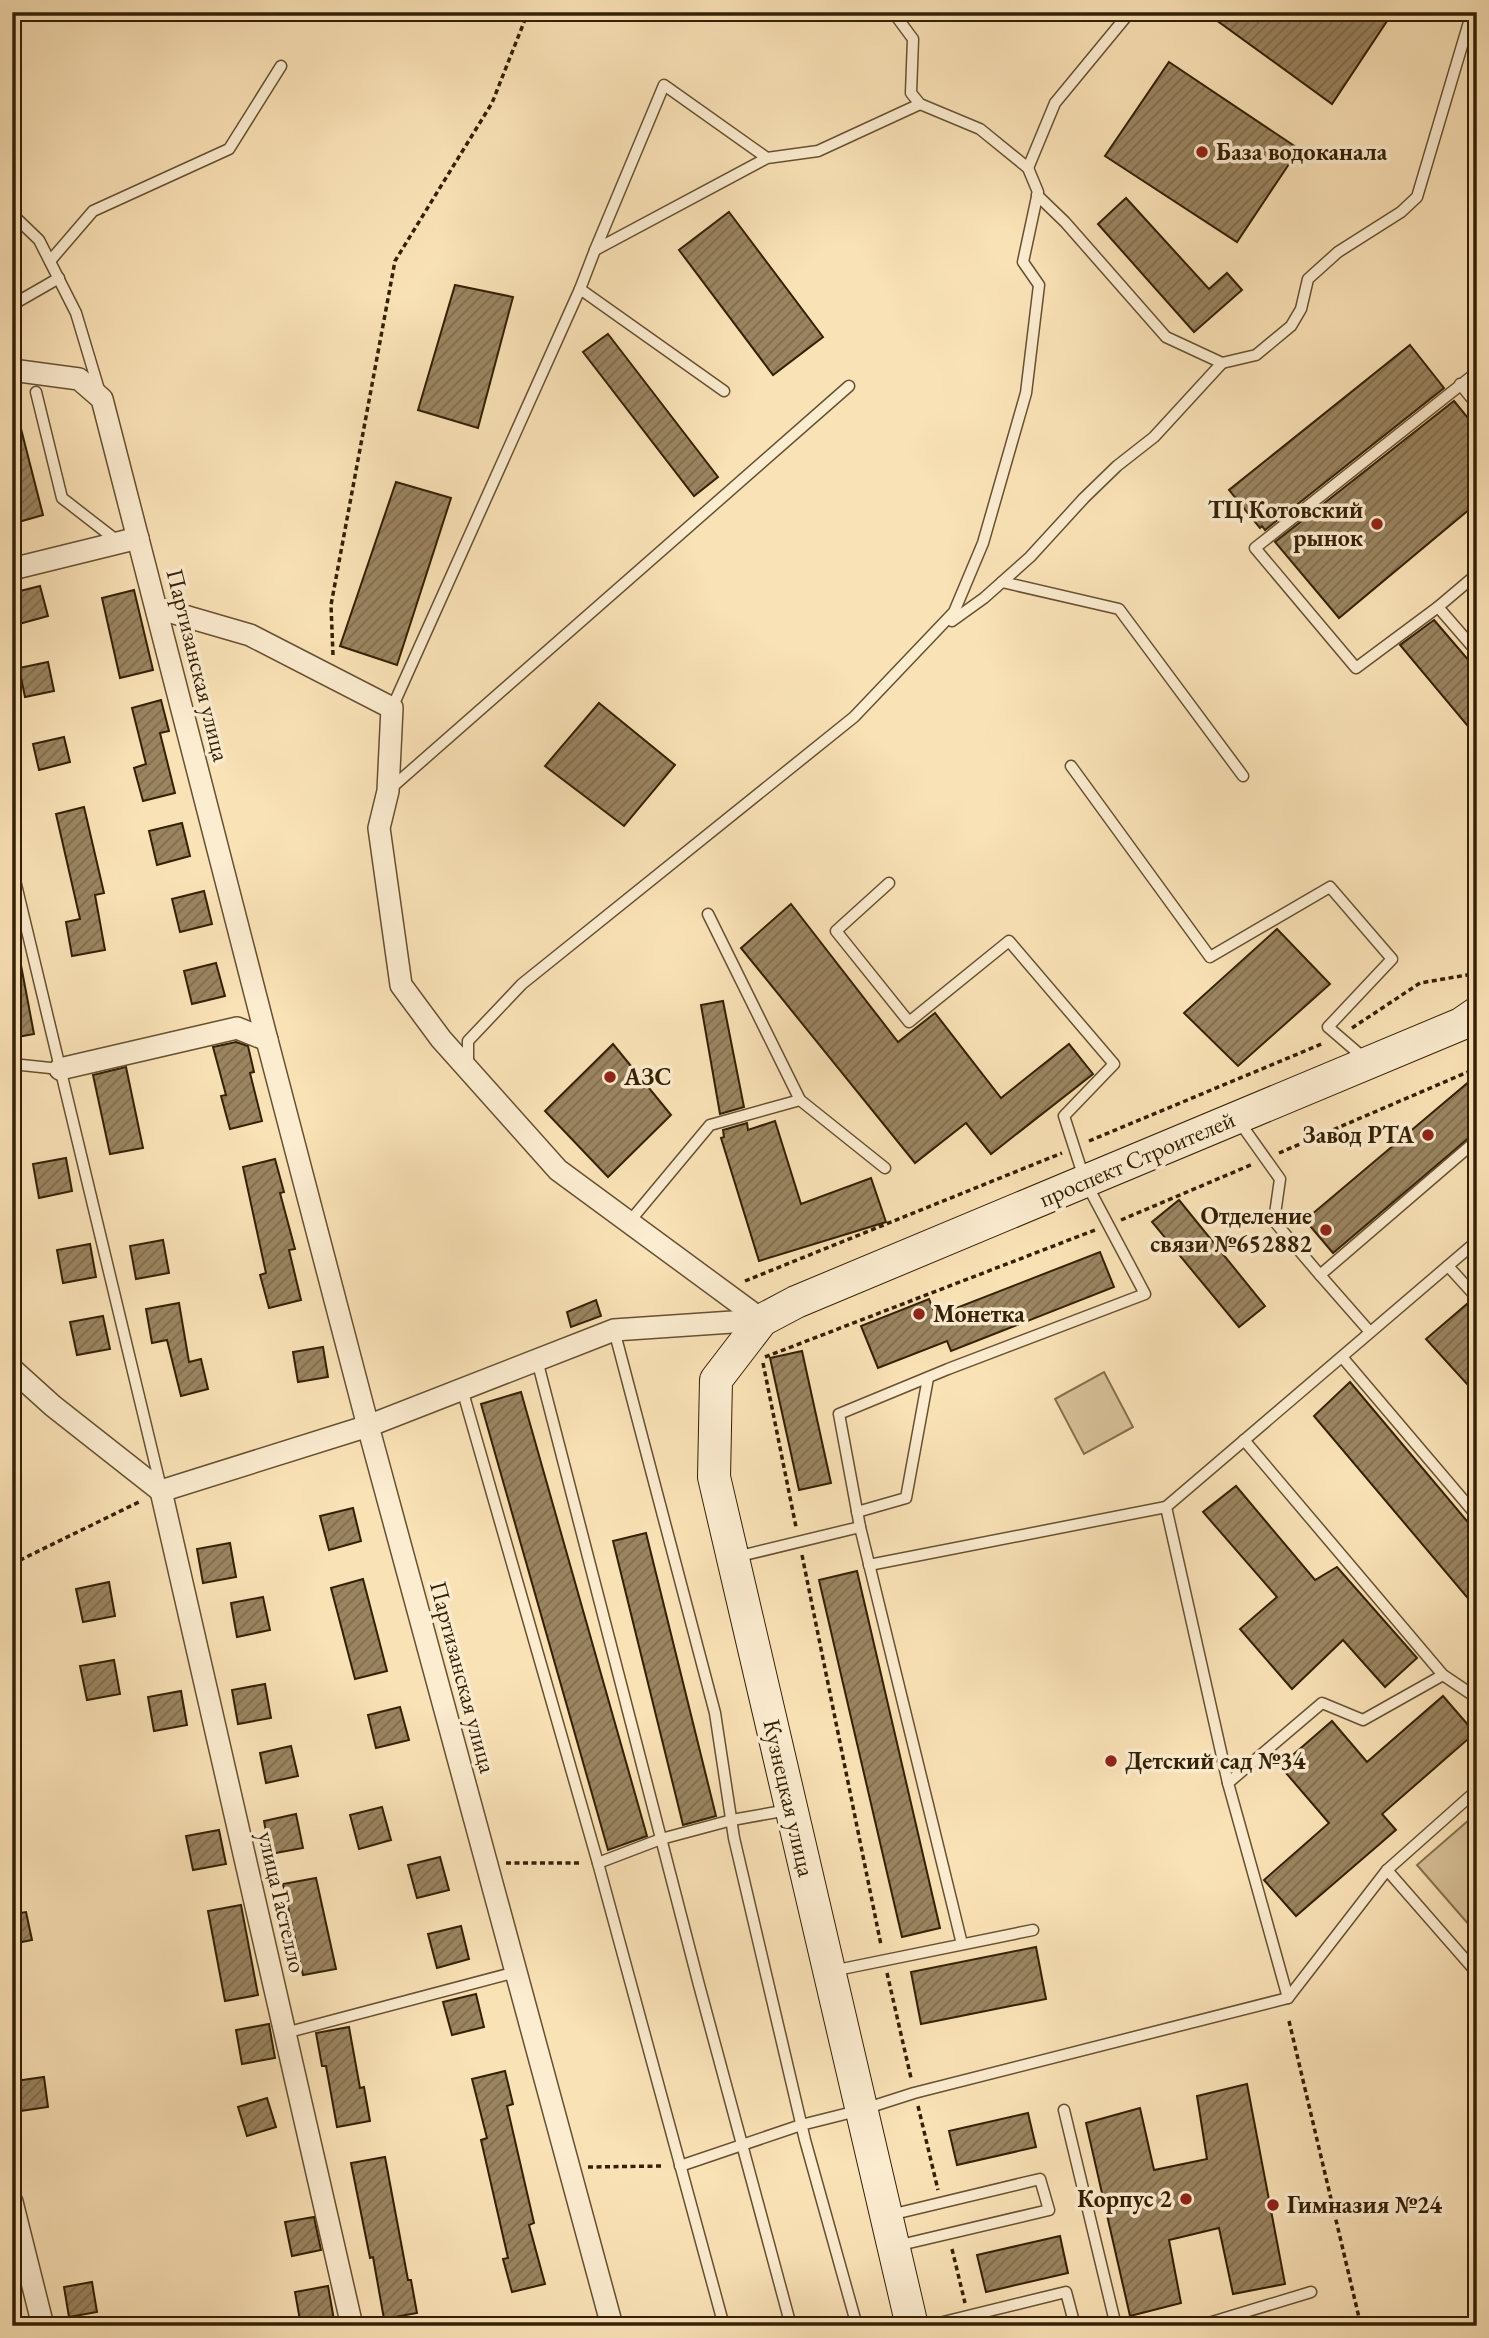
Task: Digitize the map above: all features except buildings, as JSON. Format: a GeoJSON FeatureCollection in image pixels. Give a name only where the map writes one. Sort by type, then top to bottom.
{"type":"FeatureCollection","features":[{"type":"Feature","properties":{"kind":"main road","name":"проспект Строителей"},"geometry":{"type":"LineString","coordinates":[[796,1302],[1461,1024],[1477,1013]]}},
{"type":"Feature","properties":{"kind":"main road","name":"Кузнецкая улица"},"geometry":{"type":"LineString","coordinates":[[796,1302],[762,1320],[716,1380],[714,1477],[912,2326]]}},
{"type":"Feature","properties":{"kind":"street"},"geometry":{"type":"LineString","coordinates":[[12,370],[79,379],[102,399]]}},
{"type":"Feature","properties":{"kind":"street","name":"Партизанская улица"},"geometry":{"type":"LineString","coordinates":[[102,399],[129,540],[157,608],[368,1426],[612,2326]]}},
{"type":"Feature","properties":{"kind":"street"},"geometry":{"type":"LineString","coordinates":[[12,569],[129,540]]}},
{"type":"Feature","properties":{"kind":"street"},"geometry":{"type":"LineString","coordinates":[[157,608],[250,635],[392,708],[388,791],[379,828],[401,985],[442,1039],[558,1170],[762,1320]]}},
{"type":"Feature","properties":{"kind":"street"},"geometry":{"type":"LineString","coordinates":[[60,1069],[237,1028],[267,1040]]}},
{"type":"Feature","properties":{"kind":"street"},"geometry":{"type":"LineString","coordinates":[[12,1369],[53,1406],[162,1491],[368,1426],[614,1330],[762,1320]]}},
{"type":"Feature","properties":{"kind":"street","name":"улица Гастелло"},"geometry":{"type":"LineString","coordinates":[[162,1491],[352,2326]]}},
{"type":"Feature","properties":{"kind":"street"},"geometry":{"type":"LineString","coordinates":[[12,2202],[43,2326]]}},
{"type":"Feature","properties":{"kind":"lane"},"geometry":{"type":"LineString","coordinates":[[468,1069],[468,1041],[522,984],[854,717],[954,612],[983,543],[1026,393],[1039,285],[1023,262],[1038,191],[1028,168],[980,130],[920,104],[911,93],[913,39],[892,12]]}},
{"type":"Feature","properties":{"kind":"lane"},"geometry":{"type":"LineString","coordinates":[[1028,168],[1055,103],[1129,12]]}},
{"type":"Feature","properties":{"kind":"lane"},"geometry":{"type":"LineString","coordinates":[[933,634],[1002,582],[1030,557],[1117,466],[1154,438],[1222,363],[1256,355],[1290,326],[1301,309],[1308,279],[1338,252],[1401,212],[1417,197],[1472,12]]}},
{"type":"Feature","properties":{"kind":"lane"},"geometry":{"type":"LineString","coordinates":[[50,261],[93,211],[229,149],[281,65]]}},
{"type":"Feature","properties":{"kind":"lane"},"geometry":{"type":"LineString","coordinates":[[392,708],[580,289],[664,85],[766,158]]}},
{"type":"Feature","properties":{"kind":"lane"},"geometry":{"type":"LineString","coordinates":[[595,250],[766,158],[818,151],[920,104]]}},
{"type":"Feature","properties":{"kind":"lane"},"geometry":{"type":"LineString","coordinates":[[1037,195],[1065,222],[1166,337],[1222,363]]}},
{"type":"Feature","properties":{"kind":"lane"},"geometry":{"type":"LineString","coordinates":[[13,212],[38,240],[76,313],[102,399]]}},
{"type":"Feature","properties":{"kind":"lane"},"geometry":{"type":"LineString","coordinates":[[12,305],[58,278]]}},
{"type":"Feature","properties":{"kind":"lane"},"geometry":{"type":"LineString","coordinates":[[580,289],[724,391]]}},
{"type":"Feature","properties":{"kind":"lane"},"geometry":{"type":"LineString","coordinates":[[1477,372],[1255,548],[1356,667],[1438,607],[1477,573]]}},
{"type":"Feature","properties":{"kind":"lane"},"geometry":{"type":"LineString","coordinates":[[1460,384],[1477,405]]}},
{"type":"Feature","properties":{"kind":"lane"},"geometry":{"type":"LineString","coordinates":[[388,791],[849,386]]}},
{"type":"Feature","properties":{"kind":"lane"},"geometry":{"type":"LineString","coordinates":[[36,392],[62,498],[129,540]]}},
{"type":"Feature","properties":{"kind":"lane"},"geometry":{"type":"LineString","coordinates":[[1002,582],[1119,609],[1243,776]]}},
{"type":"Feature","properties":{"kind":"lane"},"geometry":{"type":"LineString","coordinates":[[1438,607],[1477,652]]}},
{"type":"Feature","properties":{"kind":"lane"},"geometry":{"type":"LineString","coordinates":[[1071,766],[1210,957],[1330,887],[1392,959],[1328,1027],[1369,1062]]}},
{"type":"Feature","properties":{"kind":"lane"},"geometry":{"type":"LineString","coordinates":[[12,868],[162,1491]]}},
{"type":"Feature","properties":{"kind":"lane"},"geometry":{"type":"LineString","coordinates":[[889,883],[836,931],[909,1021],[1009,942],[1114,1064],[1064,1116],[1086,1181],[1145,1294],[839,1414],[860,1527],[962,1944]]}},
{"type":"Feature","properties":{"kind":"lane"},"geometry":{"type":"LineString","coordinates":[[708,914],[800,1100],[885,1168]]}},
{"type":"Feature","properties":{"kind":"lane"},"geometry":{"type":"LineString","coordinates":[[12,1064],[60,1069]]}},
{"type":"Feature","properties":{"kind":"lane"},"geometry":{"type":"LineString","coordinates":[[630,1221],[710,1125],[800,1100]]}},
{"type":"Feature","properties":{"kind":"lane"},"geometry":{"type":"LineString","coordinates":[[1237,1118],[1280,1179],[1273,1221],[1370,1332]]}},
{"type":"Feature","properties":{"kind":"lane"},"geometry":{"type":"LineString","coordinates":[[1320,1275],[1477,1139]]}},
{"type":"Feature","properties":{"kind":"lane"},"geometry":{"type":"LineString","coordinates":[[869,1565],[1166,1507],[1477,1241]]}},
{"type":"Feature","properties":{"kind":"lane"},"geometry":{"type":"LineString","coordinates":[[1448,1266],[1477,1298]]}},
{"type":"Feature","properties":{"kind":"lane"},"geometry":{"type":"LineString","coordinates":[[614,1330],[715,1713],[732,1820],[801,2125],[857,2326]]}},
{"type":"Feature","properties":{"kind":"lane"},"geometry":{"type":"LineString","coordinates":[[1342,1357],[1477,1516]]}},
{"type":"Feature","properties":{"kind":"lane"},"geometry":{"type":"LineString","coordinates":[[537,1360],[791,2326]]}},
{"type":"Feature","properties":{"kind":"lane"},"geometry":{"type":"LineString","coordinates":[[857,1512],[906,1498],[928,1378]]}},
{"type":"Feature","properties":{"kind":"lane"},"geometry":{"type":"LineString","coordinates":[[462,1390],[598,1863],[724,2326]]}},
{"type":"Feature","properties":{"kind":"lane"},"geometry":{"type":"LineString","coordinates":[[1244,1440],[1443,1675],[1477,1698]]}},
{"type":"Feature","properties":{"kind":"lane"},"geometry":{"type":"LineString","coordinates":[[1166,1507],[1228,1783],[1288,1998]]}},
{"type":"Feature","properties":{"kind":"lane"},"geometry":{"type":"LineString","coordinates":[[733,1558],[860,1527]]}},
{"type":"Feature","properties":{"kind":"lane"},"geometry":{"type":"LineString","coordinates":[[1228,1783],[1322,1703],[1363,1720],[1443,1675]]}},
{"type":"Feature","properties":{"kind":"lane"},"geometry":{"type":"LineString","coordinates":[[680,2166],[801,2125],[914,2093],[1288,1998],[1387,1870],[1477,1790]]}},
{"type":"Feature","properties":{"kind":"lane"},"geometry":{"type":"LineString","coordinates":[[598,1863],[661,1839],[732,1820],[791,1809]]}},
{"type":"Feature","properties":{"kind":"lane"},"geometry":{"type":"LineString","coordinates":[[1387,1870],[1477,1973]]}},
{"type":"Feature","properties":{"kind":"lane"},"geometry":{"type":"LineString","coordinates":[[829,1972],[1034,1930]]}},
{"type":"Feature","properties":{"kind":"lane"},"geometry":{"type":"LineString","coordinates":[[285,2033],[516,1972]]}},
{"type":"Feature","properties":{"kind":"lane"},"geometry":{"type":"LineString","coordinates":[[1064,2110],[1116,2326]]}},
{"type":"Feature","properties":{"kind":"lane"},"geometry":{"type":"LineString","coordinates":[[886,2216],[1040,2179],[1049,2210],[893,2247]]}},
{"type":"Feature","properties":{"kind":"lane"},"geometry":{"type":"LineString","coordinates":[[927,2326],[1066,2292],[1075,2326]]}},
{"type":"Feature","properties":{"kind":"lane"},"geometry":{"type":"LineString","coordinates":[[1199,2326],[1311,2292]]}},
{"type":"Feature","properties":{"kind":"path"},"geometry":{"type":"LineString","coordinates":[[333,678],[331,605],[395,261],[492,103],[528,12]]}},
{"type":"Feature","properties":{"kind":"path"},"geometry":{"type":"LineString","coordinates":[[722,1290],[1075,1148],[1339,1036],[1420,983],[1468,975],[1477,968]]}},
{"type":"Feature","properties":{"kind":"path"},"geometry":{"type":"LineString","coordinates":[[941,2203],[884,1961],[762,1359],[1109,1225],[1477,1068]]}},
{"type":"Feature","properties":{"kind":"path"},"geometry":{"type":"LineString","coordinates":[[12,1564],[162,1491]]}},
{"type":"Feature","properties":{"kind":"path"},"geometry":{"type":"LineString","coordinates":[[486,1863],[598,1863]]}},
{"type":"Feature","properties":{"kind":"path"},"geometry":{"type":"LineString","coordinates":[[1289,2021],[1362,2326]]}},
{"type":"Feature","properties":{"kind":"path"},"geometry":{"type":"LineString","coordinates":[[569,2166],[680,2166]]}},
{"type":"Feature","properties":{"kind":"path"},"geometry":{"type":"LineString","coordinates":[[948,2234],[968,2316]]}},
{"type":"Feature","properties":{"kind":"shaded area"},"geometry":{"type":"Polygon","coordinates":[[[1104,1372],[1133,1427],[1084,1454],[1055,1399],[1104,1372]]]}},
{"type":"Feature","properties":{"kind":"shaded area"},"geometry":{"type":"Polygon","coordinates":[[[1477,1813],[1477,1934],[1417,1865],[1477,1813]]]}},
{"type":"Feature","properties":{"kind":"shaded area"},"geometry":{"type":"Polygon","coordinates":[[[1306,2318],[1317,2321],[1322,2326],[1268,2326],[1306,2318]]]}},
{"type":"Feature","properties":{"kind":"place","name":"База водоканала"},"geometry":{"type":"Point","coordinates":[1202,152]}},
{"type":"Feature","properties":{"kind":"place","name":"ТЦ Котовский рынок"},"geometry":{"type":"Point","coordinates":[1377,524]}},
{"type":"Feature","properties":{"kind":"place","name":"АЗС"},"geometry":{"type":"Point","coordinates":[610,1077]}},
{"type":"Feature","properties":{"kind":"place","name":"Завод РТА"},"geometry":{"type":"Point","coordinates":[1428,1135]}},
{"type":"Feature","properties":{"kind":"place","name":"Отделение связи №652882"},"geometry":{"type":"Point","coordinates":[1326,1230]}},
{"type":"Feature","properties":{"kind":"place","name":"Монетка"},"geometry":{"type":"Point","coordinates":[919,1314]}},
{"type":"Feature","properties":{"kind":"place","name":"Детский сад №34"},"geometry":{"type":"Point","coordinates":[1111,1761]}},
{"type":"Feature","properties":{"kind":"place","name":"Корпус 2"},"geometry":{"type":"Point","coordinates":[1186,2199]}},
{"type":"Feature","properties":{"kind":"place","name":"Гимназия №24"},"geometry":{"type":"Point","coordinates":[1273,2205]}}]}
